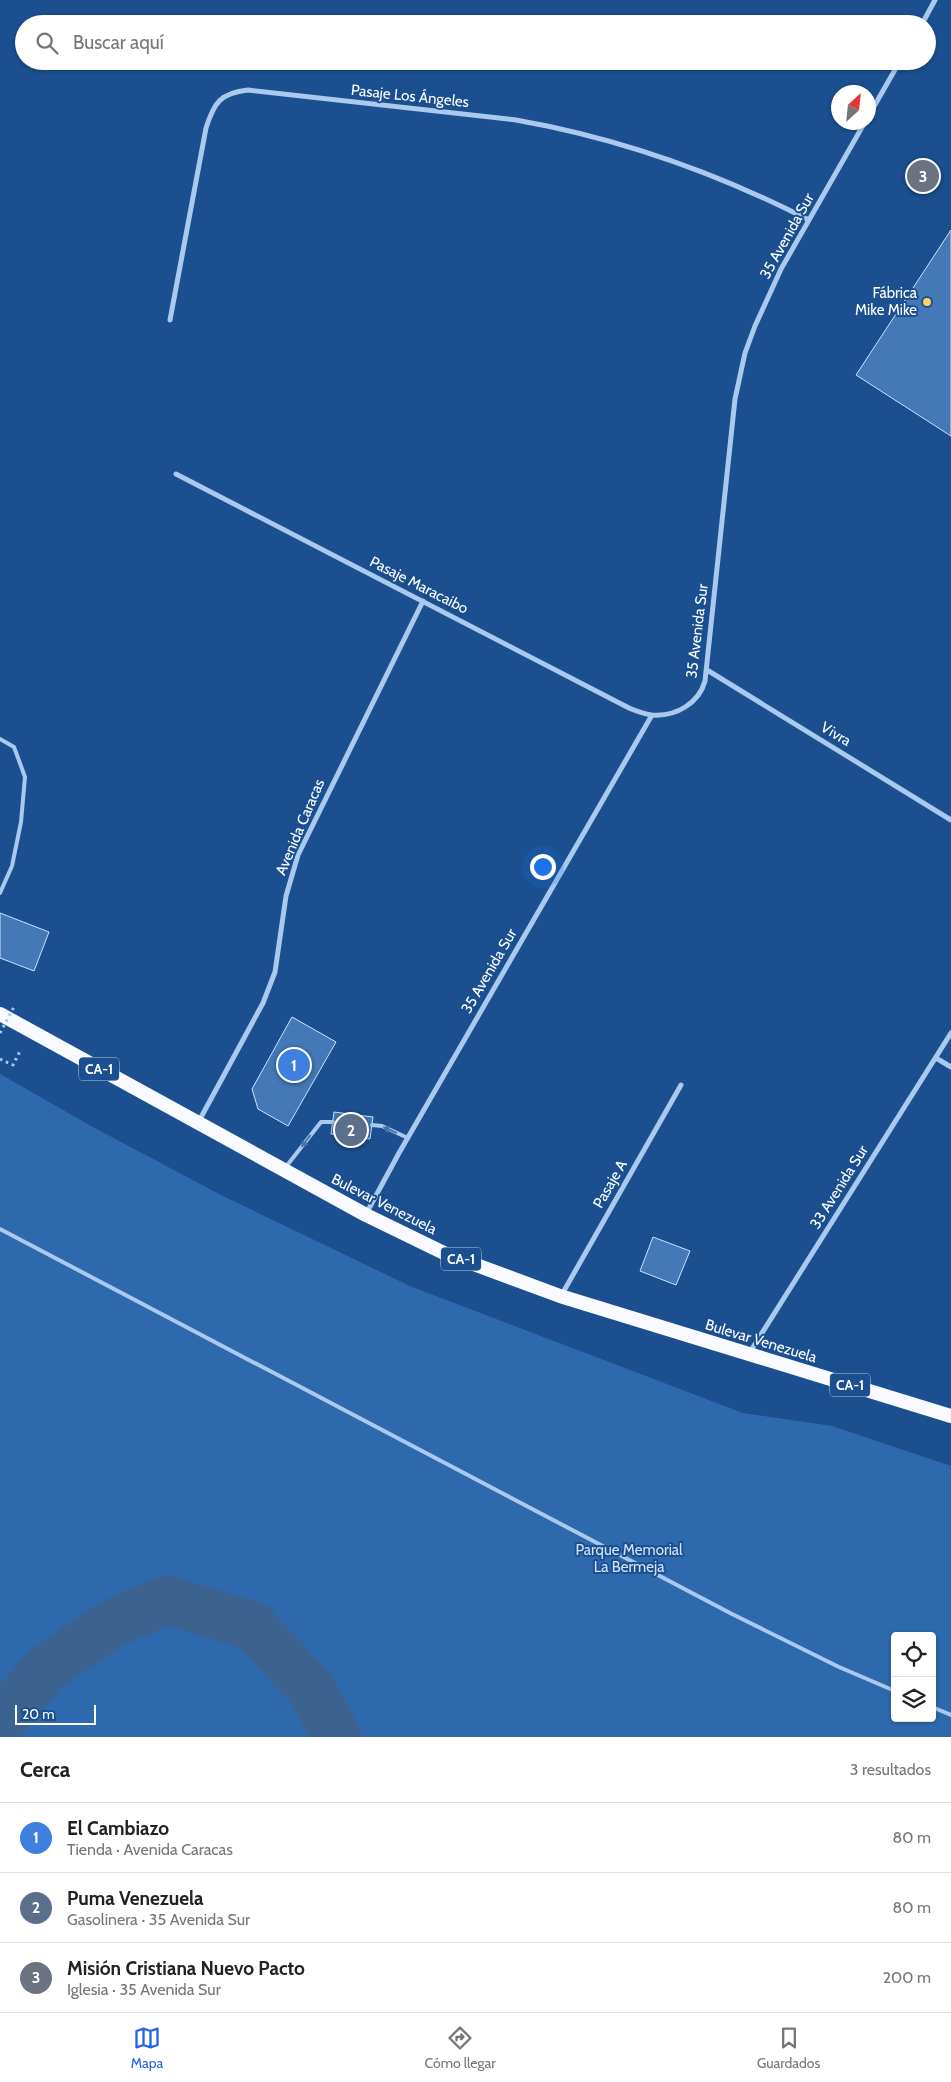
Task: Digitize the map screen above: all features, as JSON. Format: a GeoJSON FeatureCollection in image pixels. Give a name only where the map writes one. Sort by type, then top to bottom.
{"type":"FeatureCollection","features":[{"type":"Feature","properties":{"kind":"highway","name":"Bulevar Venezuela"},"geometry":{"type":"LineString","coordinates":[[0,1014],[366,1215],[444,1253],[560,1296],[951,1416]]}},
{"type":"Feature","properties":{"kind":"street"},"geometry":{"type":"LineString","coordinates":[[927,15],[935,0]]}},
{"type":"Feature","properties":{"kind":"street"},"geometry":{"type":"LineString","coordinates":[[876,103],[895,70]]}},
{"type":"Feature","properties":{"kind":"street","name":"Pasaje Los Ángeles"},"geometry":{"type":"LineString","coordinates":[[170,320],[206,128],[212,112],[220,99],[232,92],[248,90],[516,120],[549,126],[605,140],[700,171],[769,199],[809,220]]}},
{"type":"Feature","properties":{"kind":"street","name":"35 Avenida Sur"},"geometry":{"type":"LineString","coordinates":[[366,1215],[408,1138],[652,715],[680,709],[692,702],[701,692],[707,670],[738,378],[752,335],[781,268],[860,130]]}},
{"type":"Feature","properties":{"kind":"street","name":"Pasaje Maracaibo"},"geometry":{"type":"LineString","coordinates":[[176,474],[629,708],[652,715]]}},
{"type":"Feature","properties":{"kind":"street","name":"Avenida Caracas"},"geometry":{"type":"LineString","coordinates":[[198,1123],[263,1003],[269,988],[277,961],[286,896],[291,875],[305,839],[423,602]]}},
{"type":"Feature","properties":{"kind":"street","name":"Vivra"},"geometry":{"type":"LineString","coordinates":[[707,670],[951,820]]}},
{"type":"Feature","properties":{"kind":"street","name":"33 Avenida Sur"},"geometry":{"type":"LineString","coordinates":[[748,1354],[951,1033]]}},
{"type":"Feature","properties":{"kind":"street"},"geometry":{"type":"LineString","coordinates":[[936,1058],[951,1067]]}},
{"type":"Feature","properties":{"kind":"street","name":"Pasaje A"},"geometry":{"type":"LineString","coordinates":[[560,1296],[681,1085]]}},
{"type":"Feature","properties":{"kind":"lane"},"geometry":{"type":"LineString","coordinates":[[0,739],[14,747],[25,777],[21,822],[12,866],[0,893]]}},
{"type":"Feature","properties":{"kind":"lane"},"geometry":{"type":"LineString","coordinates":[[284,1170],[321,1122],[333,1122]]}},
{"type":"Feature","properties":{"kind":"lane"},"geometry":{"type":"LineString","coordinates":[[372,1125],[382,1126],[408,1138]]}},
{"type":"Feature","properties":{"kind":"lane"},"geometry":{"type":"LineString","coordinates":[[0,1229],[732,1614],[839,1667],[891,1689]]}},
{"type":"Feature","properties":{"kind":"lane"},"geometry":{"type":"LineString","coordinates":[[936,1709],[951,1715]]}},
{"type":"Feature","properties":{"kind":"path"},"geometry":{"type":"LineString","coordinates":[[0,1033],[15,1005]]}},
{"type":"Feature","properties":{"kind":"path"},"geometry":{"type":"LineString","coordinates":[[0,1059],[13,1066]]}},
{"type":"Feature","properties":{"kind":"green space","name":"Parque Memorial La Bermeja"},"geometry":{"type":"Polygon","coordinates":[[[0,1074],[91,1126],[221,1195],[412,1287],[743,1413],[832,1426],[951,1466],[951,1737],[0,1737],[0,1074]]]}},
{"type":"Feature","properties":{"kind":"building","name":"Fábrica Mike Mike"},"geometry":{"type":"Polygon","coordinates":[[[951,230],[951,436],[856,375],[951,230]]]}},
{"type":"Feature","properties":{"kind":"building"},"geometry":{"type":"Polygon","coordinates":[[[0,913],[49,932],[34,971],[0,958],[0,913]]]}},
{"type":"Feature","properties":{"kind":"building"},"geometry":{"type":"Polygon","coordinates":[[[292,1017],[336,1042],[288,1126],[258,1109],[252,1089],[292,1017]]]}},
{"type":"Feature","properties":{"kind":"building"},"geometry":{"type":"Polygon","coordinates":[[[334,1112],[373,1117],[370,1139],[331,1134],[334,1112]]]}},
{"type":"Feature","properties":{"kind":"building"},"geometry":{"type":"Polygon","coordinates":[[[653,1237],[690,1251],[676,1285],[640,1271],[653,1237]]]}},
{"type":"Feature","properties":{"kind":"waterway"},"geometry":{"type":"LineString","coordinates":[[0,1723],[45,1669],[113,1623],[166,1600],[253,1626],[311,1689],[337,1737]]}},
{"type":"Feature","properties":{"kind":"place","name":"Misión Cristiana Nuevo Pacto"},"geometry":{"type":"Point","coordinates":[923,176]}},
{"type":"Feature","properties":{"kind":"place","name":"Fábrica Mike Mike"},"geometry":{"type":"Point","coordinates":[927,302]}},
{"type":"Feature","properties":{"kind":"place","name":"El Cambiazo"},"geometry":{"type":"Point","coordinates":[294,1065]}},
{"type":"Feature","properties":{"kind":"place","name":"Puma Venezuela"},"geometry":{"type":"Point","coordinates":[351,1130]}}]}
